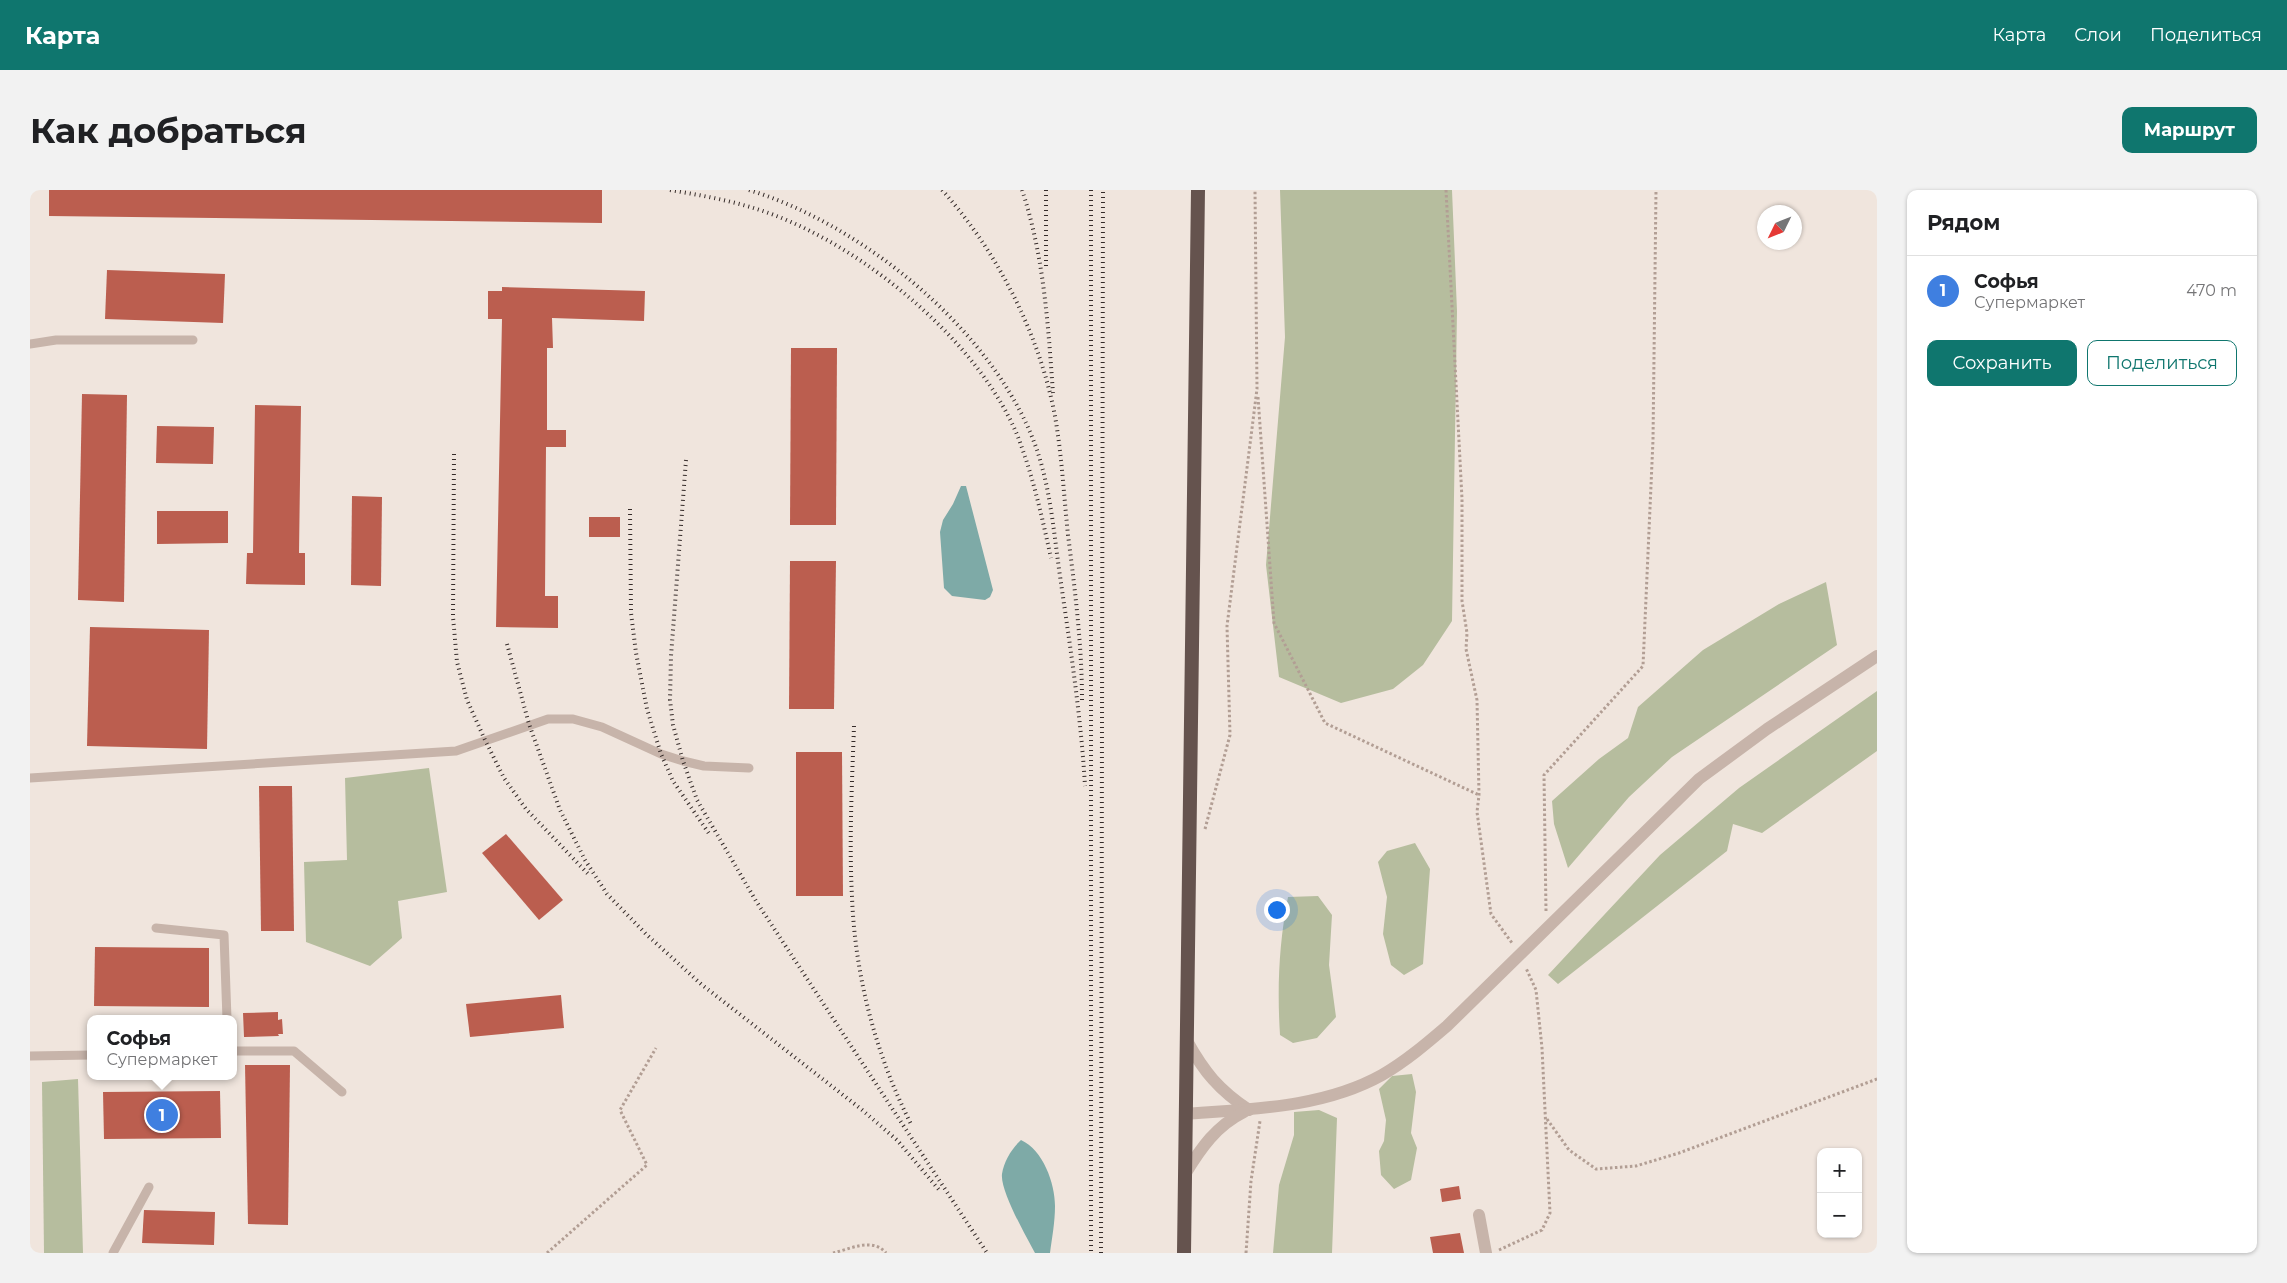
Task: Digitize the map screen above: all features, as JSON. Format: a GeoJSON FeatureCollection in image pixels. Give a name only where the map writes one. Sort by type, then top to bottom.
{"type":"FeatureCollection","features":[{"type":"Feature","properties":{"kind":"highway"},"geometry":{"type":"LineString","coordinates":[[1184,1253],[1198,190]]}},
{"type":"Feature","properties":{"kind":"street"},"geometry":{"type":"LineString","coordinates":[[1185,1114],[1248,1110],[1306,1102],[1351,1089],[1382,1075],[1415,1054],[1447,1026],[1699,779],[1767,729],[1877,656]]}},
{"type":"Feature","properties":{"kind":"street"},"geometry":{"type":"LineString","coordinates":[[1186,1041],[1200,1065],[1213,1082],[1229,1097],[1248,1110]]}},
{"type":"Feature","properties":{"kind":"street"},"geometry":{"type":"LineString","coordinates":[[1185,1174],[1201,1148],[1216,1130],[1248,1110]]}},
{"type":"Feature","properties":{"kind":"street"},"geometry":{"type":"LineString","coordinates":[[1479,1215],[1486,1253]]}},
{"type":"Feature","properties":{"kind":"lane"},"geometry":{"type":"LineString","coordinates":[[30,344],[56,340],[193,340]]}},
{"type":"Feature","properties":{"kind":"lane"},"geometry":{"type":"LineString","coordinates":[[30,778],[456,751],[548,719],[572,719],[602,727],[661,754],[704,766],[749,768]]}},
{"type":"Feature","properties":{"kind":"lane"},"geometry":{"type":"LineString","coordinates":[[156,928],[224,935],[226,1015]]}},
{"type":"Feature","properties":{"kind":"lane"},"geometry":{"type":"LineString","coordinates":[[237,1051],[294,1051],[342,1092]]}},
{"type":"Feature","properties":{"kind":"lane"},"geometry":{"type":"LineString","coordinates":[[30,1056],[87,1055]]}},
{"type":"Feature","properties":{"kind":"lane"},"geometry":{"type":"LineString","coordinates":[[114,1253],[149,1187]]}},
{"type":"Feature","properties":{"kind":"path"},"geometry":{"type":"LineString","coordinates":[[1256,190],[1257,389],[1274,623],[1325,723],[1479,795]]}},
{"type":"Feature","properties":{"kind":"path"},"geometry":{"type":"LineString","coordinates":[[1446,190],[1462,499],[1462,601],[1467,633],[1466,649],[1477,700],[1479,795],[1477,812],[1491,914],[1520,953],[1536,990],[1546,1118],[1550,1213],[1542,1230],[1491,1253]]}},
{"type":"Feature","properties":{"kind":"path"},"geometry":{"type":"LineString","coordinates":[[1545,929],[1544,775],[1643,666],[1653,440],[1656,190]]}},
{"type":"Feature","properties":{"kind":"path"},"geometry":{"type":"LineString","coordinates":[[1204,836],[1230,735],[1227,626],[1257,389]]}},
{"type":"Feature","properties":{"kind":"path"},"geometry":{"type":"LineString","coordinates":[[547,1253],[647,1165],[620,1110],[656,1048]]}},
{"type":"Feature","properties":{"kind":"path"},"geometry":{"type":"LineString","coordinates":[[1546,1118],[1569,1150],[1596,1170],[1636,1166],[1679,1154],[1877,1079]]}},
{"type":"Feature","properties":{"kind":"path"},"geometry":{"type":"LineString","coordinates":[[1246,1253],[1251,1181],[1262,1108]]}},
{"type":"Feature","properties":{"kind":"path"},"geometry":{"type":"LineString","coordinates":[[833,1253],[869,1244],[883,1249],[886,1253]]}},
{"type":"Feature","properties":{"kind":"green space"},"geometry":{"type":"Polygon","coordinates":[[[1280,190],[1452,190],[1457,311],[1452,621],[1423,665],[1393,689],[1341,703],[1279,677],[1266,565],[1285,337],[1280,190]]]}},
{"type":"Feature","properties":{"kind":"green space"},"geometry":{"type":"Polygon","coordinates":[[[1826,582],[1837,645],[1672,757],[1629,797],[1568,868],[1554,824],[1552,801],[1599,759],[1628,738],[1638,707],[1703,650],[1779,604],[1826,582]]]}},
{"type":"Feature","properties":{"kind":"green space"},"geometry":{"type":"Polygon","coordinates":[[[1877,691],[1877,751],[1762,833],[1733,824],[1727,851],[1558,984],[1548,975],[1660,855],[1739,788],[1877,691]]]}},
{"type":"Feature","properties":{"kind":"green space"},"geometry":{"type":"Polygon","coordinates":[[[429,768],[447,892],[398,901],[402,938],[370,966],[306,942],[304,862],[347,860],[345,778],[429,768]]]}},
{"type":"Feature","properties":{"kind":"green space"},"geometry":{"type":"Polygon","coordinates":[[[1415,843],[1430,869],[1423,964],[1404,975],[1391,965],[1383,934],[1387,897],[1378,862],[1387,851],[1415,843]]]}},
{"type":"Feature","properties":{"kind":"green space"},"geometry":{"type":"Polygon","coordinates":[[[1318,896],[1332,915],[1329,965],[1336,1017],[1317,1038],[1293,1043],[1280,1035],[1280,966],[1285,914],[1288,897],[1318,896]]]}},
{"type":"Feature","properties":{"kind":"green space"},"geometry":{"type":"Polygon","coordinates":[[[1412,1074],[1416,1092],[1411,1133],[1417,1148],[1411,1180],[1394,1189],[1381,1175],[1379,1151],[1384,1141],[1386,1120],[1379,1089],[1392,1076],[1412,1074]]]}},
{"type":"Feature","properties":{"kind":"green space"},"geometry":{"type":"Polygon","coordinates":[[[78,1079],[83,1253],[44,1253],[42,1082],[78,1079]]]}},
{"type":"Feature","properties":{"kind":"green space"},"geometry":{"type":"Polygon","coordinates":[[[1319,1110],[1337,1118],[1332,1253],[1273,1253],[1279,1185],[1294,1135],[1294,1112],[1319,1110]]]}},
{"type":"Feature","properties":{"kind":"water"},"geometry":{"type":"Polygon","coordinates":[[[961,486],[966,486],[993,590],[990,597],[985,600],[952,596],[944,588],[940,532],[943,520],[961,486]]]}},
{"type":"Feature","properties":{"kind":"water"},"geometry":{"type":"Polygon","coordinates":[[[1021,1140],[1036,1151],[1046,1168],[1053,1187],[1055,1212],[1050,1253],[1035,1253],[1014,1213],[1002,1182],[1003,1169],[1007,1160],[1021,1140]]]}},
{"type":"Feature","properties":{"kind":"building"},"geometry":{"type":"Polygon","coordinates":[[[49,190],[602,190],[602,223],[49,216],[49,190]]]}},
{"type":"Feature","properties":{"kind":"building"},"geometry":{"type":"Polygon","coordinates":[[[107,270],[225,274],[223,323],[105,319],[107,270]]]}},
{"type":"Feature","properties":{"kind":"building"},"geometry":{"type":"Polygon","coordinates":[[[502,287],[645,291],[644,321],[552,318],[553,348],[547,348],[547,430],[566,430],[566,447],[546,447],[545,596],[558,596],[558,628],[496,627],[502,319],[488,319],[488,291],[502,291],[502,287]]]}},
{"type":"Feature","properties":{"kind":"building"},"geometry":{"type":"Polygon","coordinates":[[[791,348],[837,348],[836,525],[790,525],[791,348]]]}},
{"type":"Feature","properties":{"kind":"building"},"geometry":{"type":"Polygon","coordinates":[[[82,394],[127,395],[124,602],[78,600],[82,394]]]}},
{"type":"Feature","properties":{"kind":"building"},"geometry":{"type":"Polygon","coordinates":[[[255,405],[301,406],[299,553],[305,553],[305,585],[246,584],[247,553],[253,553],[255,405]]]}},
{"type":"Feature","properties":{"kind":"building"},"geometry":{"type":"Polygon","coordinates":[[[157,426],[214,427],[213,464],[156,463],[157,426]]]}},
{"type":"Feature","properties":{"kind":"building"},"geometry":{"type":"Polygon","coordinates":[[[352,496],[382,497],[381,586],[351,585],[352,496]]]}},
{"type":"Feature","properties":{"kind":"building"},"geometry":{"type":"Polygon","coordinates":[[[157,511],[228,511],[228,543],[157,544],[157,511]]]}},
{"type":"Feature","properties":{"kind":"building"},"geometry":{"type":"Polygon","coordinates":[[[589,517],[620,517],[620,537],[589,537],[589,517]]]}},
{"type":"Feature","properties":{"kind":"building"},"geometry":{"type":"Polygon","coordinates":[[[790,561],[836,561],[834,709],[789,709],[790,561]]]}},
{"type":"Feature","properties":{"kind":"building"},"geometry":{"type":"Polygon","coordinates":[[[90,627],[209,630],[207,749],[87,746],[90,627]]]}},
{"type":"Feature","properties":{"kind":"building"},"geometry":{"type":"Polygon","coordinates":[[[796,752],[842,752],[843,896],[796,896],[796,752]]]}},
{"type":"Feature","properties":{"kind":"building"},"geometry":{"type":"Polygon","coordinates":[[[259,786],[292,786],[294,931],[261,931],[259,786]]]}},
{"type":"Feature","properties":{"kind":"building"},"geometry":{"type":"Polygon","coordinates":[[[506,834],[563,900],[539,920],[482,853],[506,834]]]}},
{"type":"Feature","properties":{"kind":"building"},"geometry":{"type":"Polygon","coordinates":[[[95,947],[209,948],[209,1007],[94,1006],[95,947]]]}},
{"type":"Feature","properties":{"kind":"building"},"geometry":{"type":"Polygon","coordinates":[[[561,995],[564,1028],[470,1037],[466,1004],[561,995]]]}},
{"type":"Feature","properties":{"kind":"building"},"geometry":{"type":"Polygon","coordinates":[[[278,1012],[278,1020],[282,1019],[283,1034],[278,1034],[279,1036],[244,1037],[243,1013],[278,1012]]]}},
{"type":"Feature","properties":{"kind":"building"},"geometry":{"type":"Polygon","coordinates":[[[245,1065],[290,1065],[288,1225],[248,1224],[245,1065]]]}},
{"type":"Feature","properties":{"kind":"building"},"geometry":{"type":"Polygon","coordinates":[[[220,1091],[221,1138],[104,1139],[103,1092],[220,1091]]]}},
{"type":"Feature","properties":{"kind":"building"},"geometry":{"type":"Polygon","coordinates":[[[1459,1186],[1461,1199],[1442,1202],[1440,1189],[1459,1186]]]}},
{"type":"Feature","properties":{"kind":"building"},"geometry":{"type":"Polygon","coordinates":[[[144,1210],[215,1212],[214,1245],[142,1243],[144,1210]]]}},
{"type":"Feature","properties":{"kind":"building"},"geometry":{"type":"Polygon","coordinates":[[[1460,1233],[1464,1253],[1433,1253],[1430,1237],[1460,1233]]]}},
{"type":"Feature","properties":{"kind":"railway"},"geometry":{"type":"LineString","coordinates":[[670,190],[748,206],[810,231],[846,251],[882,276],[917,304],[949,335],[977,368],[1000,402],[1018,437],[1033,482],[1051,558]]}},
{"type":"Feature","properties":{"kind":"railway"},"geometry":{"type":"LineString","coordinates":[[749,190],[791,206],[833,227],[875,253],[914,283],[950,317],[982,353],[1009,392],[1037,449],[1053,521],[1075,681],[1085,786]]}},
{"type":"Feature","properties":{"kind":"railway"},"geometry":{"type":"LineString","coordinates":[[942,190],[981,241],[1015,298],[1029,328],[1049,391],[1058,436],[1076,597],[1082,701]]}},
{"type":"Feature","properties":{"kind":"railway"},"geometry":{"type":"LineString","coordinates":[[1022,190],[1035,240],[1044,290],[1053,393]]}},
{"type":"Feature","properties":{"kind":"railway"},"geometry":{"type":"LineString","coordinates":[[1046,190],[1046,270]]}},
{"type":"Feature","properties":{"kind":"railway"},"geometry":{"type":"LineString","coordinates":[[1091,190],[1091,1253]]}},
{"type":"Feature","properties":{"kind":"railway"},"geometry":{"type":"LineString","coordinates":[[1101,1253],[1103,190]]}},
{"type":"Feature","properties":{"kind":"railway"},"geometry":{"type":"LineString","coordinates":[[454,454],[453,617],[457,662],[467,700],[504,778],[526,809],[590,876]]}},
{"type":"Feature","properties":{"kind":"railway"},"geometry":{"type":"LineString","coordinates":[[686,460],[671,656],[670,700],[673,725],[697,800],[756,901],[987,1253]]}},
{"type":"Feature","properties":{"kind":"railway"},"geometry":{"type":"LineString","coordinates":[[630,509],[631,613],[636,653],[647,709],[661,754],[673,781],[710,835]]}},
{"type":"Feature","properties":{"kind":"railway"},"geometry":{"type":"LineString","coordinates":[[507,644],[529,724],[560,810],[585,860],[607,894],[647,935],[701,984],[861,1109],[897,1140],[940,1191]]}},
{"type":"Feature","properties":{"kind":"railway"},"geometry":{"type":"LineString","coordinates":[[854,726],[851,854],[854,927],[858,956],[863,986],[878,1044],[899,1099],[912,1126]]}},
{"type":"Feature","properties":{"kind":"place","name":"Софья"},"geometry":{"type":"Point","coordinates":[162,1115]}}]}
